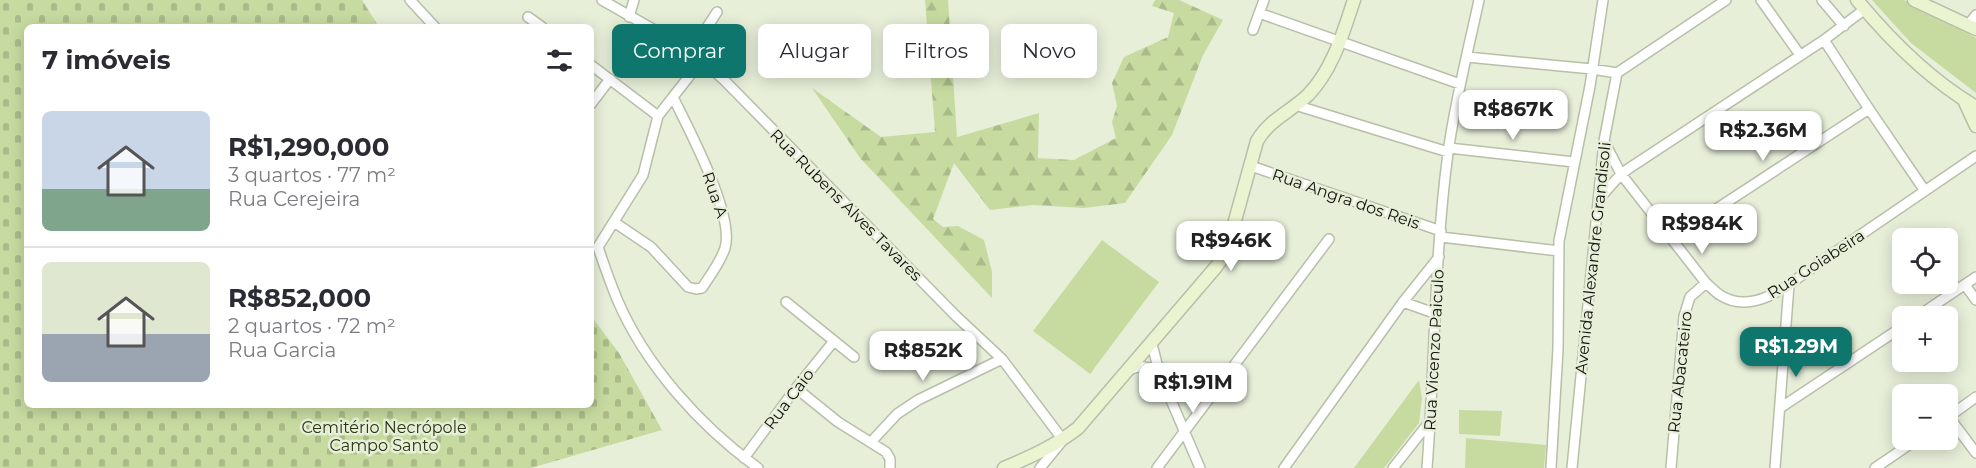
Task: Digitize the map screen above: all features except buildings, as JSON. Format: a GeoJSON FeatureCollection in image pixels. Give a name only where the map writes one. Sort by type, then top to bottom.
{"type":"FeatureCollection","features":[{"type":"Feature","properties":{"kind":"main road"},"geometry":{"type":"LineString","coordinates":[[1004,468],[1042,452],[1064,440],[1078,428],[1216,267],[1226,253],[1257,141],[1265,129],[1317,85],[1340,42],[1354,0]]}},
{"type":"Feature","properties":{"kind":"main road"},"geometry":{"type":"LineString","coordinates":[[1914,0],[1973,23]]}},
{"type":"Feature","properties":{"kind":"main road"},"geometry":{"type":"LineString","coordinates":[[1861,5],[1906,54],[1925,71],[1976,107]]}},
{"type":"Feature","properties":{"kind":"main road"},"geometry":{"type":"LineString","coordinates":[[1964,100],[1976,126]]}},
{"type":"Feature","properties":{"kind":"street"},"geometry":{"type":"LineString","coordinates":[[410,0],[432,24]]}},
{"type":"Feature","properties":{"kind":"street","name":"Rua Rubens Alves Tavares"},"geometry":{"type":"LineString","coordinates":[[602,0],[644,24]]}},
{"type":"Feature","properties":{"kind":"street"},"geometry":{"type":"LineString","coordinates":[[630,17],[634,0]]}},
{"type":"Feature","properties":{"kind":"street"},"geometry":{"type":"LineString","coordinates":[[1253,30],[1264,0]]}},
{"type":"Feature","properties":{"kind":"street","name":"Rua Vicenzo Paiculo"},"geometry":{"type":"LineString","coordinates":[[1427,468],[1431,420],[1434,313],[1449,150],[1460,84],[1479,0]]}},
{"type":"Feature","properties":{"kind":"street","name":"Avenida Alexandre Grandisoli"},"geometry":{"type":"LineString","coordinates":[[1551,468],[1558,349],[1559,250],[1603,0]]}},
{"type":"Feature","properties":{"kind":"street"},"geometry":{"type":"LineString","coordinates":[[1467,57],[1617,73],[1726,0]]}},
{"type":"Feature","properties":{"kind":"street"},"geometry":{"type":"LineString","coordinates":[[1761,0],[1800,55]]}},
{"type":"Feature","properties":{"kind":"street"},"geometry":{"type":"LineString","coordinates":[[1822,0],[1844,26]]}},
{"type":"Feature","properties":{"kind":"street"},"geometry":{"type":"LineString","coordinates":[[1598,200],[1621,174],[1844,26],[1861,5]]}},
{"type":"Feature","properties":{"kind":"street"},"geometry":{"type":"LineString","coordinates":[[709,24],[717,12]]}},
{"type":"Feature","properties":{"kind":"street"},"geometry":{"type":"LineString","coordinates":[[1259,13],[1460,84]]}},
{"type":"Feature","properties":{"kind":"street"},"geometry":{"type":"LineString","coordinates":[[528,17],[538,24]]}},
{"type":"Feature","properties":{"kind":"street"},"geometry":{"type":"LineString","coordinates":[[1824,40],[1925,191]]}},
{"type":"Feature","properties":{"kind":"street"},"geometry":{"type":"LineString","coordinates":[[594,67],[658,116]]}},
{"type":"Feature","properties":{"kind":"street","name":"Avenida Alexandre Grandisoli"},"geometry":{"type":"LineString","coordinates":[[1572,468],[1604,141],[1617,73]]}},
{"type":"Feature","properties":{"kind":"street"},"geometry":{"type":"LineString","coordinates":[[688,78],[658,116],[643,175],[614,222],[594,245],[617,300],[640,342],[679,397],[691,411],[758,468]]}},
{"type":"Feature","properties":{"kind":"street","name":"Rua Rubens Alves Tavares"},"geometry":{"type":"LineString","coordinates":[[722,78],[956,316],[1002,359],[1064,440]]}},
{"type":"Feature","properties":{"kind":"street"},"geometry":{"type":"LineString","coordinates":[[594,100],[610,79]]}},
{"type":"Feature","properties":{"kind":"street","name":"Rua A"},"geometry":{"type":"LineString","coordinates":[[614,222],[651,247],[688,287],[696,289],[704,286],[725,250],[726,230],[720,203],[673,97]]}},
{"type":"Feature","properties":{"kind":"street"},"geometry":{"type":"LineString","coordinates":[[1295,105],[1449,150],[1574,162]]}},
{"type":"Feature","properties":{"kind":"street"},"geometry":{"type":"LineString","coordinates":[[1672,238],[1869,109]]}},
{"type":"Feature","properties":{"kind":"street","name":"Rua Goiabeira"},"geometry":{"type":"LineString","coordinates":[[1604,141],[1621,174],[1706,283],[1721,296],[1735,301],[1751,301],[1768,297],[1789,285],[1976,156]]}},
{"type":"Feature","properties":{"kind":"street","name":"Rua Angra dos Reis"},"geometry":{"type":"LineString","coordinates":[[1251,166],[1441,234],[1559,250]]}},
{"type":"Feature","properties":{"kind":"street"},"geometry":{"type":"LineString","coordinates":[[1157,468],[1329,239]]}},
{"type":"Feature","properties":{"kind":"street"},"geometry":{"type":"LineString","coordinates":[[1284,468],[1403,302],[1439,257]]}},
{"type":"Feature","properties":{"kind":"street"},"geometry":{"type":"LineString","coordinates":[[1933,306],[1976,277]]}},
{"type":"Feature","properties":{"kind":"street","name":"Rua Abacateiro"},"geometry":{"type":"LineString","coordinates":[[1671,468],[1684,316],[1690,297],[1706,283]]}},
{"type":"Feature","properties":{"kind":"street"},"geometry":{"type":"LineString","coordinates":[[1774,468],[1789,285]]}},
{"type":"Feature","properties":{"kind":"street"},"geometry":{"type":"LineString","coordinates":[[1965,285],[1976,300]]}},
{"type":"Feature","properties":{"kind":"street"},"geometry":{"type":"LineString","coordinates":[[786,302],[854,357]]}},
{"type":"Feature","properties":{"kind":"street"},"geometry":{"type":"LineString","coordinates":[[1403,302],[1434,313]]}},
{"type":"Feature","properties":{"kind":"street"},"geometry":{"type":"LineString","coordinates":[[1780,408],[1892,334]]}},
{"type":"Feature","properties":{"kind":"street","name":"Rua Caio"},"geometry":{"type":"LineString","coordinates":[[744,458],[834,341]]}},
{"type":"Feature","properties":{"kind":"street"},"geometry":{"type":"LineString","coordinates":[[1152,344],[1159,372],[1200,468]]}},
{"type":"Feature","properties":{"kind":"street"},"geometry":{"type":"LineString","coordinates":[[871,442],[897,414],[918,400],[1002,359]]}},
{"type":"Feature","properties":{"kind":"street"},"geometry":{"type":"LineString","coordinates":[[1129,370],[1137,366],[1145,366],[1159,372]]}},
{"type":"Feature","properties":{"kind":"street"},"geometry":{"type":"LineString","coordinates":[[796,388],[838,423],[886,452],[890,459],[890,468]]}},
{"type":"Feature","properties":{"kind":"street"},"geometry":{"type":"LineString","coordinates":[[1958,410],[1976,397]]}},
{"type":"Feature","properties":{"kind":"street"},"geometry":{"type":"LineString","coordinates":[[1393,468],[1431,420]]}},
{"type":"Feature","properties":{"kind":"street"},"geometry":{"type":"LineString","coordinates":[[1958,430],[1976,453]]}},
{"type":"Feature","properties":{"kind":"street"},"geometry":{"type":"LineString","coordinates":[[1040,468],[1064,440]]}},
{"type":"Feature","properties":{"kind":"street"},"geometry":{"type":"LineString","coordinates":[[1875,468],[1901,450]]}},
{"type":"Feature","properties":{"kind":"green space","name":"Cemitério Necrópole Campo Santo"},"geometry":{"type":"Polygon","coordinates":[[[0,0],[362,0],[377,24],[24,24],[24,408],[594,408],[594,320],[619,353],[662,430],[531,468],[0,468],[0,0]]]}},
{"type":"Feature","properties":{"kind":"green space"},"geometry":{"type":"Polygon","coordinates":[[[925,0],[948,0],[950,24],[927,24],[925,0]]]}},
{"type":"Feature","properties":{"kind":"green space"},"geometry":{"type":"Polygon","coordinates":[[[1155,0],[1179,0],[1223,20],[1203,55],[1172,135],[1125,203],[1084,208],[1033,205],[990,210],[954,163],[933,219],[943,227],[958,226],[984,240],[992,272],[992,298],[860,158],[812,88],[881,137],[935,132],[931,78],[953,78],[957,137],[1039,113],[1038,158],[1074,160],[1116,138],[1112,122],[1117,106],[1112,83],[1124,57],[1168,37],[1174,13],[1152,6],[1155,0]]]}},
{"type":"Feature","properties":{"kind":"green space"},"geometry":{"type":"Polygon","coordinates":[[[1872,0],[1904,0],[1976,38],[1976,93],[1911,43],[1872,0]]]}},
{"type":"Feature","properties":{"kind":"green space"},"geometry":{"type":"Polygon","coordinates":[[[1102,240],[1159,282],[1090,374],[1033,331],[1102,240]]]}},
{"type":"Feature","properties":{"kind":"green space"},"geometry":{"type":"Polygon","coordinates":[[[1419,380],[1422,398],[1419,423],[1384,468],[1354,468],[1419,380]]]}},
{"type":"Feature","properties":{"kind":"green space"},"geometry":{"type":"Polygon","coordinates":[[[1459,410],[1502,411],[1500,436],[1459,434],[1459,410]]]}},
{"type":"Feature","properties":{"kind":"green space"},"geometry":{"type":"Polygon","coordinates":[[[1466,438],[1546,445],[1544,468],[1465,468],[1466,438]]]}}]}
